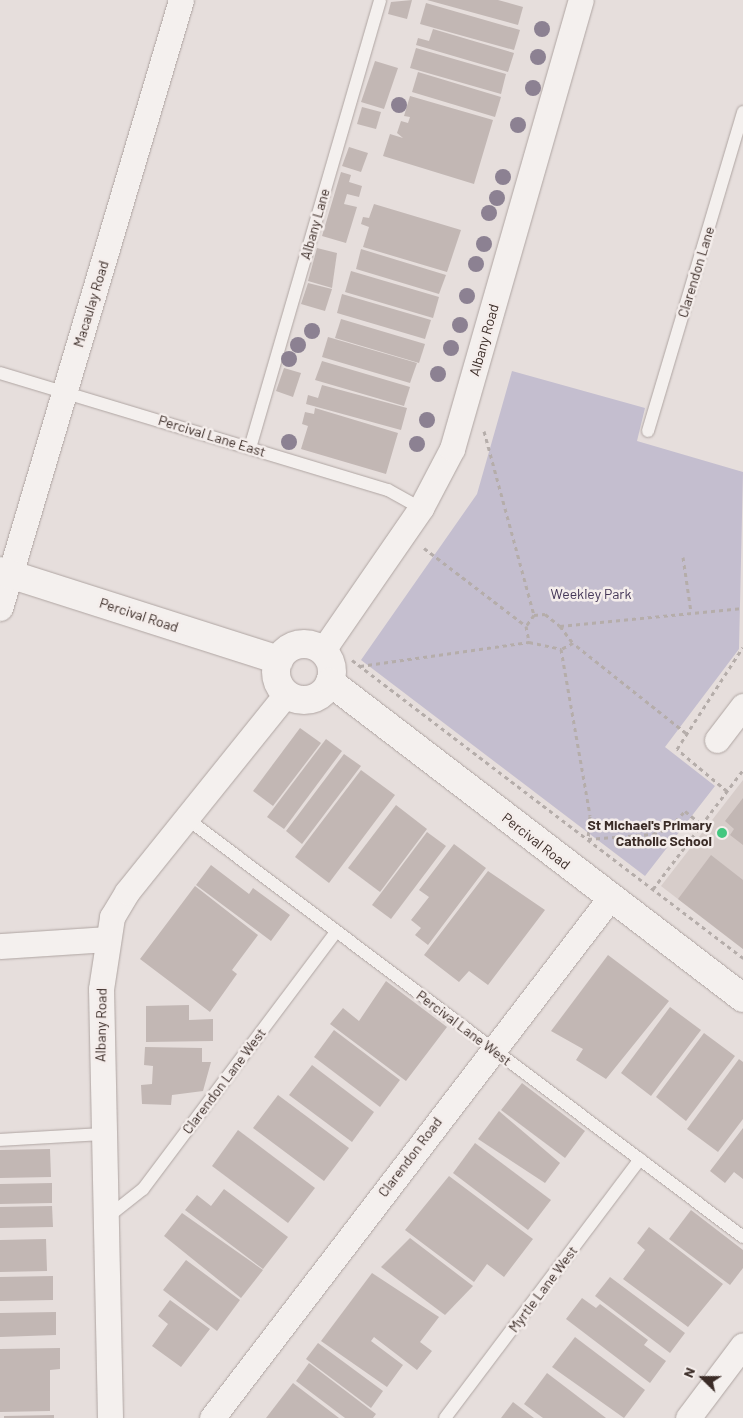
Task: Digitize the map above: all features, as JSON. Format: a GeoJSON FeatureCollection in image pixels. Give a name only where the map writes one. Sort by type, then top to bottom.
{"type":"FeatureCollection","features":[{"type":"Feature","properties":{"kind":"street","name":"Macaulay Road"},"geometry":{"type":"LineString","coordinates":[[0,608],[5,572],[64,392],[181,0]]}},
{"type":"Feature","properties":{"kind":"street","name":"Albany Road"},"geometry":{"type":"LineString","coordinates":[[335,666],[403,533],[421,508],[446,463],[471,384],[581,0]]}},
{"type":"Feature","properties":{"kind":"street","name":"Percival Road"},"geometry":{"type":"LineString","coordinates":[[5,572],[278,660]]}},
{"type":"Feature","properties":{"kind":"street"},"geometry":{"type":"LineString","coordinates":[[300,644],[335,666],[313,698],[287,694],[276,676],[278,660],[300,644]]}},
{"type":"Feature","properties":{"kind":"street","name":"Percival Road"},"geometry":{"type":"LineString","coordinates":[[335,666],[610,898],[743,998]]}},
{"type":"Feature","properties":{"kind":"street","name":"Albany Road"},"geometry":{"type":"LineString","coordinates":[[110,1418],[101,1134],[101,989],[107,939],[112,917],[127,892],[287,694]]}},
{"type":"Feature","properties":{"kind":"street"},"geometry":{"type":"LineString","coordinates":[[717,740],[743,706]]}},
{"type":"Feature","properties":{"kind":"street","name":"Clarendon Road"},"geometry":{"type":"LineString","coordinates":[[212,1418],[610,898]]}},
{"type":"Feature","properties":{"kind":"street"},"geometry":{"type":"LineString","coordinates":[[0,946],[107,939]]}},
{"type":"Feature","properties":{"kind":"street"},"geometry":{"type":"LineString","coordinates":[[688,1418],[743,1345]]}},
{"type":"Feature","properties":{"kind":"lane","name":"Albany Lane"},"geometry":{"type":"LineString","coordinates":[[250,448],[380,0]]}},
{"type":"Feature","properties":{"kind":"lane","name":"Clarendon Lane"},"geometry":{"type":"LineString","coordinates":[[648,431],[743,112]]}},
{"type":"Feature","properties":{"kind":"lane","name":"Percival Lane East"},"geometry":{"type":"LineString","coordinates":[[0,373],[388,490],[421,508]]}},
{"type":"Feature","properties":{"kind":"lane","name":"Percival Lane West"},"geometry":{"type":"LineString","coordinates":[[186,818],[743,1237]]}},
{"type":"Feature","properties":{"kind":"lane","name":"Clarendon Lane West"},"geometry":{"type":"LineString","coordinates":[[103,1222],[143,1189],[336,932]]}},
{"type":"Feature","properties":{"kind":"lane"},"geometry":{"type":"LineString","coordinates":[[0,1140],[101,1134]]}},
{"type":"Feature","properties":{"kind":"lane","name":"Myrtle Lane West"},"geometry":{"type":"LineString","coordinates":[[445,1418],[640,1159]]}},
{"type":"Feature","properties":{"kind":"path"},"geometry":{"type":"LineString","coordinates":[[471,384],[534,615]]}},
{"type":"Feature","properties":{"kind":"path"},"geometry":{"type":"LineString","coordinates":[[403,533],[526,626],[529,642]]}},
{"type":"Feature","properties":{"kind":"path"},"geometry":{"type":"LineString","coordinates":[[683,557],[691,612]]}},
{"type":"Feature","properties":{"kind":"path"},"geometry":{"type":"LineString","coordinates":[[560,626],[743,608]]}},
{"type":"Feature","properties":{"kind":"path"},"geometry":{"type":"LineString","coordinates":[[526,626],[534,615],[546,614],[560,626],[573,643],[686,733]]}},
{"type":"Feature","properties":{"kind":"path"},"geometry":{"type":"LineString","coordinates":[[335,666],[360,666],[529,642],[561,649],[573,643]]}},
{"type":"Feature","properties":{"kind":"path"},"geometry":{"type":"LineString","coordinates":[[727,791],[677,749],[743,647]]}},
{"type":"Feature","properties":{"kind":"path"},"geometry":{"type":"LineString","coordinates":[[561,649],[590,816],[588,840]]}},
{"type":"Feature","properties":{"kind":"path"},"geometry":{"type":"LineString","coordinates":[[335,666],[360,666],[743,958]]}},
{"type":"Feature","properties":{"kind":"path"},"geometry":{"type":"LineString","coordinates":[[653,889],[743,770]]}},
{"type":"Feature","properties":{"kind":"path"},"geometry":{"type":"LineString","coordinates":[[588,840],[652,834],[670,827],[685,811],[702,825]]}},
{"type":"Feature","properties":{"kind":"shaded area","name":"St Michael's Primary Catholic School"},"geometry":{"type":"Polygon","coordinates":[[[743,780],[743,949],[661,886],[743,780]]]}},
{"type":"Feature","properties":{"kind":"green space","name":"Weekley Park"},"geometry":{"type":"Polygon","coordinates":[[[512,371],[645,408],[637,441],[743,472],[739,649],[665,747],[715,786],[645,876],[361,660],[477,494],[512,371]]]}},
{"type":"Feature","properties":{"kind":"building"},"geometry":{"type":"Polygon","coordinates":[[[412,0],[407,19],[388,14],[391,2],[412,0]]]}},
{"type":"Feature","properties":{"kind":"building"},"geometry":{"type":"Polygon","coordinates":[[[427,0],[498,0],[523,7],[518,25],[427,0]]]}},
{"type":"Feature","properties":{"kind":"building"},"geometry":{"type":"Polygon","coordinates":[[[426,3],[520,30],[514,50],[420,24],[426,3]]]}},
{"type":"Feature","properties":{"kind":"building"},"geometry":{"type":"Polygon","coordinates":[[[433,29],[514,53],[508,72],[416,45],[418,38],[429,41],[433,29]]]}},
{"type":"Feature","properties":{"kind":"building"},"geometry":{"type":"Polygon","coordinates":[[[416,48],[506,74],[501,94],[410,68],[416,48]]]}},
{"type":"Feature","properties":{"kind":"building"},"geometry":{"type":"Polygon","coordinates":[[[375,61],[398,68],[384,109],[361,102],[375,61]]]}},
{"type":"Feature","properties":{"kind":"building"},"geometry":{"type":"Polygon","coordinates":[[[418,72],[501,97],[495,117],[412,92],[418,72]]]}},
{"type":"Feature","properties":{"kind":"building"},"geometry":{"type":"Polygon","coordinates":[[[410,96],[493,120],[474,184],[383,156],[390,134],[403,138],[397,133],[401,121],[408,123],[410,117],[404,116],[410,96]]]}},
{"type":"Feature","properties":{"kind":"building"},"geometry":{"type":"Polygon","coordinates":[[[362,107],[381,112],[376,129],[357,124],[362,107]]]}},
{"type":"Feature","properties":{"kind":"building"},"geometry":{"type":"Polygon","coordinates":[[[349,147],[368,153],[361,172],[342,166],[349,147]]]}},
{"type":"Feature","properties":{"kind":"building"},"geometry":{"type":"Polygon","coordinates":[[[341,172],[351,175],[349,182],[362,186],[359,197],[347,194],[344,204],[357,207],[346,243],[322,236],[341,172]]]}},
{"type":"Feature","properties":{"kind":"building"},"geometry":{"type":"Polygon","coordinates":[[[374,204],[461,230],[447,272],[363,247],[369,227],[361,224],[363,217],[369,218],[374,204]]]}},
{"type":"Feature","properties":{"kind":"building"},"geometry":{"type":"Polygon","coordinates":[[[317,248],[337,253],[332,288],[308,281],[317,248]]]}},
{"type":"Feature","properties":{"kind":"building"},"geometry":{"type":"Polygon","coordinates":[[[361,249],[446,275],[439,294],[356,269],[361,249]]]}},
{"type":"Feature","properties":{"kind":"building"},"geometry":{"type":"Polygon","coordinates":[[[351,271],[439,297],[433,318],[345,292],[351,271]]]}},
{"type":"Feature","properties":{"kind":"building"},"geometry":{"type":"Polygon","coordinates":[[[308,283],[332,289],[325,311],[301,304],[308,283]]]}},
{"type":"Feature","properties":{"kind":"building"},"geometry":{"type":"Polygon","coordinates":[[[342,294],[431,320],[425,339],[337,313],[342,294]]]}},
{"type":"Feature","properties":{"kind":"building"},"geometry":{"type":"Polygon","coordinates":[[[341,319],[425,344],[419,363],[335,338],[341,319]]]}},
{"type":"Feature","properties":{"kind":"building"},"geometry":{"type":"Polygon","coordinates":[[[328,337],[417,363],[410,383],[322,357],[328,337]]]}},
{"type":"Feature","properties":{"kind":"building"},"geometry":{"type":"Polygon","coordinates":[[[322,361],[410,387],[404,406],[315,380],[322,361]]]}},
{"type":"Feature","properties":{"kind":"building"},"geometry":{"type":"Polygon","coordinates":[[[284,368],[301,373],[293,397],[276,391],[284,368]]]}},
{"type":"Feature","properties":{"kind":"building"},"geometry":{"type":"Polygon","coordinates":[[[322,385],[407,408],[401,430],[306,404],[308,395],[318,398],[322,385]]]}},
{"type":"Feature","properties":{"kind":"building"},"geometry":{"type":"Polygon","coordinates":[[[315,408],[398,433],[386,474],[301,449],[308,426],[302,424],[305,412],[314,414],[315,408]]]}},
{"type":"Feature","properties":{"kind":"building"},"geometry":{"type":"Polygon","coordinates":[[[300,728],[321,743],[273,806],[253,791],[300,728]]]}},
{"type":"Feature","properties":{"kind":"building"},"geometry":{"type":"Polygon","coordinates":[[[326,739],[342,751],[284,829],[267,817],[326,739]]]}},
{"type":"Feature","properties":{"kind":"building"},"geometry":{"type":"Polygon","coordinates":[[[344,754],[361,766],[302,844],[286,831],[344,754]]]}},
{"type":"Feature","properties":{"kind":"building"},"geometry":{"type":"Polygon","coordinates":[[[361,770],[395,795],[329,883],[295,857],[361,770]]]}},
{"type":"Feature","properties":{"kind":"building"},"geometry":{"type":"Polygon","coordinates":[[[743,798],[743,845],[730,835],[734,829],[725,821],[743,798]]]}},
{"type":"Feature","properties":{"kind":"building"},"geometry":{"type":"Polygon","coordinates":[[[396,805],[427,829],[380,892],[348,868],[396,805]]]}},
{"type":"Feature","properties":{"kind":"building"},"geometry":{"type":"Polygon","coordinates":[[[427,832],[446,846],[391,919],[372,905],[427,832]]]}},
{"type":"Feature","properties":{"kind":"building"},"geometry":{"type":"Polygon","coordinates":[[[454,844],[486,868],[428,945],[415,935],[421,928],[411,920],[429,897],[419,890],[454,844]]]}},
{"type":"Feature","properties":{"kind":"building"},"geometry":{"type":"Polygon","coordinates":[[[711,855],[743,880],[743,949],[678,899],[711,855]]]}},
{"type":"Feature","properties":{"kind":"building"},"geometry":{"type":"Polygon","coordinates":[[[211,865],[249,894],[253,888],[290,915],[271,941],[196,885],[211,865]]]}},
{"type":"Feature","properties":{"kind":"building"},"geometry":{"type":"Polygon","coordinates":[[[488,871],[545,910],[488,985],[469,971],[459,982],[424,955],[488,871]]]}},
{"type":"Feature","properties":{"kind":"building"},"geometry":{"type":"Polygon","coordinates":[[[195,886],[258,935],[232,970],[237,974],[210,1012],[140,959],[195,886]]]}},
{"type":"Feature","properties":{"kind":"building"},"geometry":{"type":"Polygon","coordinates":[[[608,955],[669,1001],[606,1079],[576,1060],[583,1049],[551,1031],[608,955]]]}},
{"type":"Feature","properties":{"kind":"building"},"geometry":{"type":"Polygon","coordinates":[[[386,981],[447,1027],[406,1081],[330,1024],[343,1008],[359,1021],[386,981]]]}},
{"type":"Feature","properties":{"kind":"building"},"geometry":{"type":"Polygon","coordinates":[[[189,1005],[189,1020],[213,1019],[213,1041],[146,1042],[146,1006],[189,1005]]]}},
{"type":"Feature","properties":{"kind":"building"},"geometry":{"type":"Polygon","coordinates":[[[670,1007],[701,1030],[651,1096],[621,1073],[670,1007]]]}},
{"type":"Feature","properties":{"kind":"building"},"geometry":{"type":"Polygon","coordinates":[[[334,1030],[400,1080],[380,1107],[314,1057],[334,1030]]]}},
{"type":"Feature","properties":{"kind":"building"},"geometry":{"type":"Polygon","coordinates":[[[704,1033],[735,1056],[686,1121],[656,1097],[704,1033]]]}},
{"type":"Feature","properties":{"kind":"building"},"geometry":{"type":"Polygon","coordinates":[[[145,1047],[202,1048],[202,1062],[211,1062],[203,1091],[172,1095],[171,1105],[142,1104],[141,1085],[152,1084],[153,1066],[144,1065],[145,1047]]]}},
{"type":"Feature","properties":{"kind":"building"},"geometry":{"type":"Polygon","coordinates":[[[739,1059],[743,1062],[743,1119],[718,1152],[687,1129],[739,1059]]]}},
{"type":"Feature","properties":{"kind":"building"},"geometry":{"type":"Polygon","coordinates":[[[312,1065],[374,1112],[352,1142],[289,1095],[312,1065]]]}},
{"type":"Feature","properties":{"kind":"building"},"geometry":{"type":"Polygon","coordinates":[[[522,1083],[585,1131],[565,1158],[501,1110],[522,1083]]]}},
{"type":"Feature","properties":{"kind":"building"},"geometry":{"type":"Polygon","coordinates":[[[278,1095],[349,1148],[324,1181],[253,1128],[278,1095]]]}},
{"type":"Feature","properties":{"kind":"building"},"geometry":{"type":"Polygon","coordinates":[[[499,1111],[560,1163],[545,1183],[478,1139],[499,1111]]]}},
{"type":"Feature","properties":{"kind":"building"},"geometry":{"type":"Polygon","coordinates":[[[743,1128],[743,1179],[734,1172],[725,1183],[710,1171],[743,1128]]]}},
{"type":"Feature","properties":{"kind":"building"},"geometry":{"type":"Polygon","coordinates":[[[238,1130],[315,1188],[288,1223],[212,1166],[238,1130]]]}},
{"type":"Feature","properties":{"kind":"building"},"geometry":{"type":"Polygon","coordinates":[[[475,1143],[551,1200],[528,1230],[453,1173],[475,1143]]]}},
{"type":"Feature","properties":{"kind":"building"},"geometry":{"type":"Polygon","coordinates":[[[50,1149],[51,1177],[0,1178],[0,1150],[50,1149]]]}},
{"type":"Feature","properties":{"kind":"building"},"geometry":{"type":"Polygon","coordinates":[[[449,1176],[533,1239],[504,1277],[487,1264],[474,1282],[405,1230],[449,1176]]]}},
{"type":"Feature","properties":{"kind":"building"},"geometry":{"type":"Polygon","coordinates":[[[52,1183],[52,1203],[0,1204],[0,1184],[52,1183]]]}},
{"type":"Feature","properties":{"kind":"building"},"geometry":{"type":"Polygon","coordinates":[[[224,1189],[288,1237],[263,1269],[185,1210],[197,1195],[211,1206],[224,1189]]]}},
{"type":"Feature","properties":{"kind":"building"},"geometry":{"type":"Polygon","coordinates":[[[52,1206],[53,1227],[0,1228],[0,1207],[52,1206]]]}},
{"type":"Feature","properties":{"kind":"building"},"geometry":{"type":"Polygon","coordinates":[[[691,1210],[743,1250],[743,1268],[730,1285],[669,1239],[691,1210]]]}},
{"type":"Feature","properties":{"kind":"building"},"geometry":{"type":"Polygon","coordinates":[[[182,1213],[263,1270],[241,1298],[164,1236],[182,1213]]]}},
{"type":"Feature","properties":{"kind":"building"},"geometry":{"type":"Polygon","coordinates":[[[649,1227],[723,1284],[688,1327],[623,1279],[645,1250],[637,1243],[649,1227]]]}},
{"type":"Feature","properties":{"kind":"building"},"geometry":{"type":"Polygon","coordinates":[[[410,1238],[473,1286],[445,1315],[381,1267],[410,1238]]]}},
{"type":"Feature","properties":{"kind":"building"},"geometry":{"type":"Polygon","coordinates":[[[46,1239],[47,1271],[0,1272],[0,1240],[46,1239]]]}},
{"type":"Feature","properties":{"kind":"building"},"geometry":{"type":"Polygon","coordinates":[[[186,1260],[240,1300],[217,1331],[163,1290],[186,1260]]]}},
{"type":"Feature","properties":{"kind":"building"},"geometry":{"type":"Polygon","coordinates":[[[372,1273],[439,1317],[420,1342],[432,1351],[417,1370],[374,1337],[371,1341],[403,1365],[387,1387],[321,1341],[372,1273]]]}},
{"type":"Feature","properties":{"kind":"building"},"geometry":{"type":"Polygon","coordinates":[[[53,1276],[53,1300],[0,1301],[0,1277],[53,1276]]]}},
{"type":"Feature","properties":{"kind":"building"},"geometry":{"type":"Polygon","coordinates":[[[610,1277],[685,1333],[670,1353],[595,1296],[610,1277]]]}},
{"type":"Feature","properties":{"kind":"building"},"geometry":{"type":"Polygon","coordinates":[[[582,1298],[596,1308],[600,1304],[648,1340],[644,1345],[666,1361],[650,1383],[566,1319],[582,1298]]]}},
{"type":"Feature","properties":{"kind":"building"},"geometry":{"type":"Polygon","coordinates":[[[170,1300],[210,1329],[181,1367],[152,1346],[168,1324],[158,1316],[170,1300]]]}},
{"type":"Feature","properties":{"kind":"building"},"geometry":{"type":"Polygon","coordinates":[[[56,1312],[56,1335],[0,1337],[0,1313],[56,1312]]]}},
{"type":"Feature","properties":{"kind":"building"},"geometry":{"type":"Polygon","coordinates":[[[575,1337],[645,1390],[624,1418],[552,1367],[575,1337]]]}},
{"type":"Feature","properties":{"kind":"building"},"geometry":{"type":"Polygon","coordinates":[[[318,1343],[383,1391],[371,1408],[306,1359],[318,1343]]]}},
{"type":"Feature","properties":{"kind":"building"},"geometry":{"type":"Polygon","coordinates":[[[60,1348],[60,1369],[50,1370],[50,1411],[0,1412],[0,1349],[60,1348]]]}},
{"type":"Feature","properties":{"kind":"building"},"geometry":{"type":"Polygon","coordinates":[[[309,1363],[376,1414],[373,1418],[345,1418],[296,1381],[309,1363]]]}},
{"type":"Feature","properties":{"kind":"building"},"geometry":{"type":"Polygon","coordinates":[[[547,1373],[606,1418],[543,1418],[524,1404],[547,1373]]]}},
{"type":"Feature","properties":{"kind":"building"},"geometry":{"type":"Polygon","coordinates":[[[293,1383],[339,1418],[266,1418],[293,1383]]]}},
{"type":"Feature","properties":{"kind":"building"},"geometry":{"type":"Polygon","coordinates":[[[513,1402],[534,1418],[501,1418],[513,1402]]]}},
{"type":"Feature","properties":{"kind":"building"},"geometry":{"type":"Polygon","coordinates":[[[54,1415],[54,1418],[4,1418],[4,1416],[54,1415]]]}},
{"type":"Feature","properties":{"kind":"place","name":"St Michael's Primary Catholic School"},"geometry":{"type":"Point","coordinates":[722,833]}}]}
